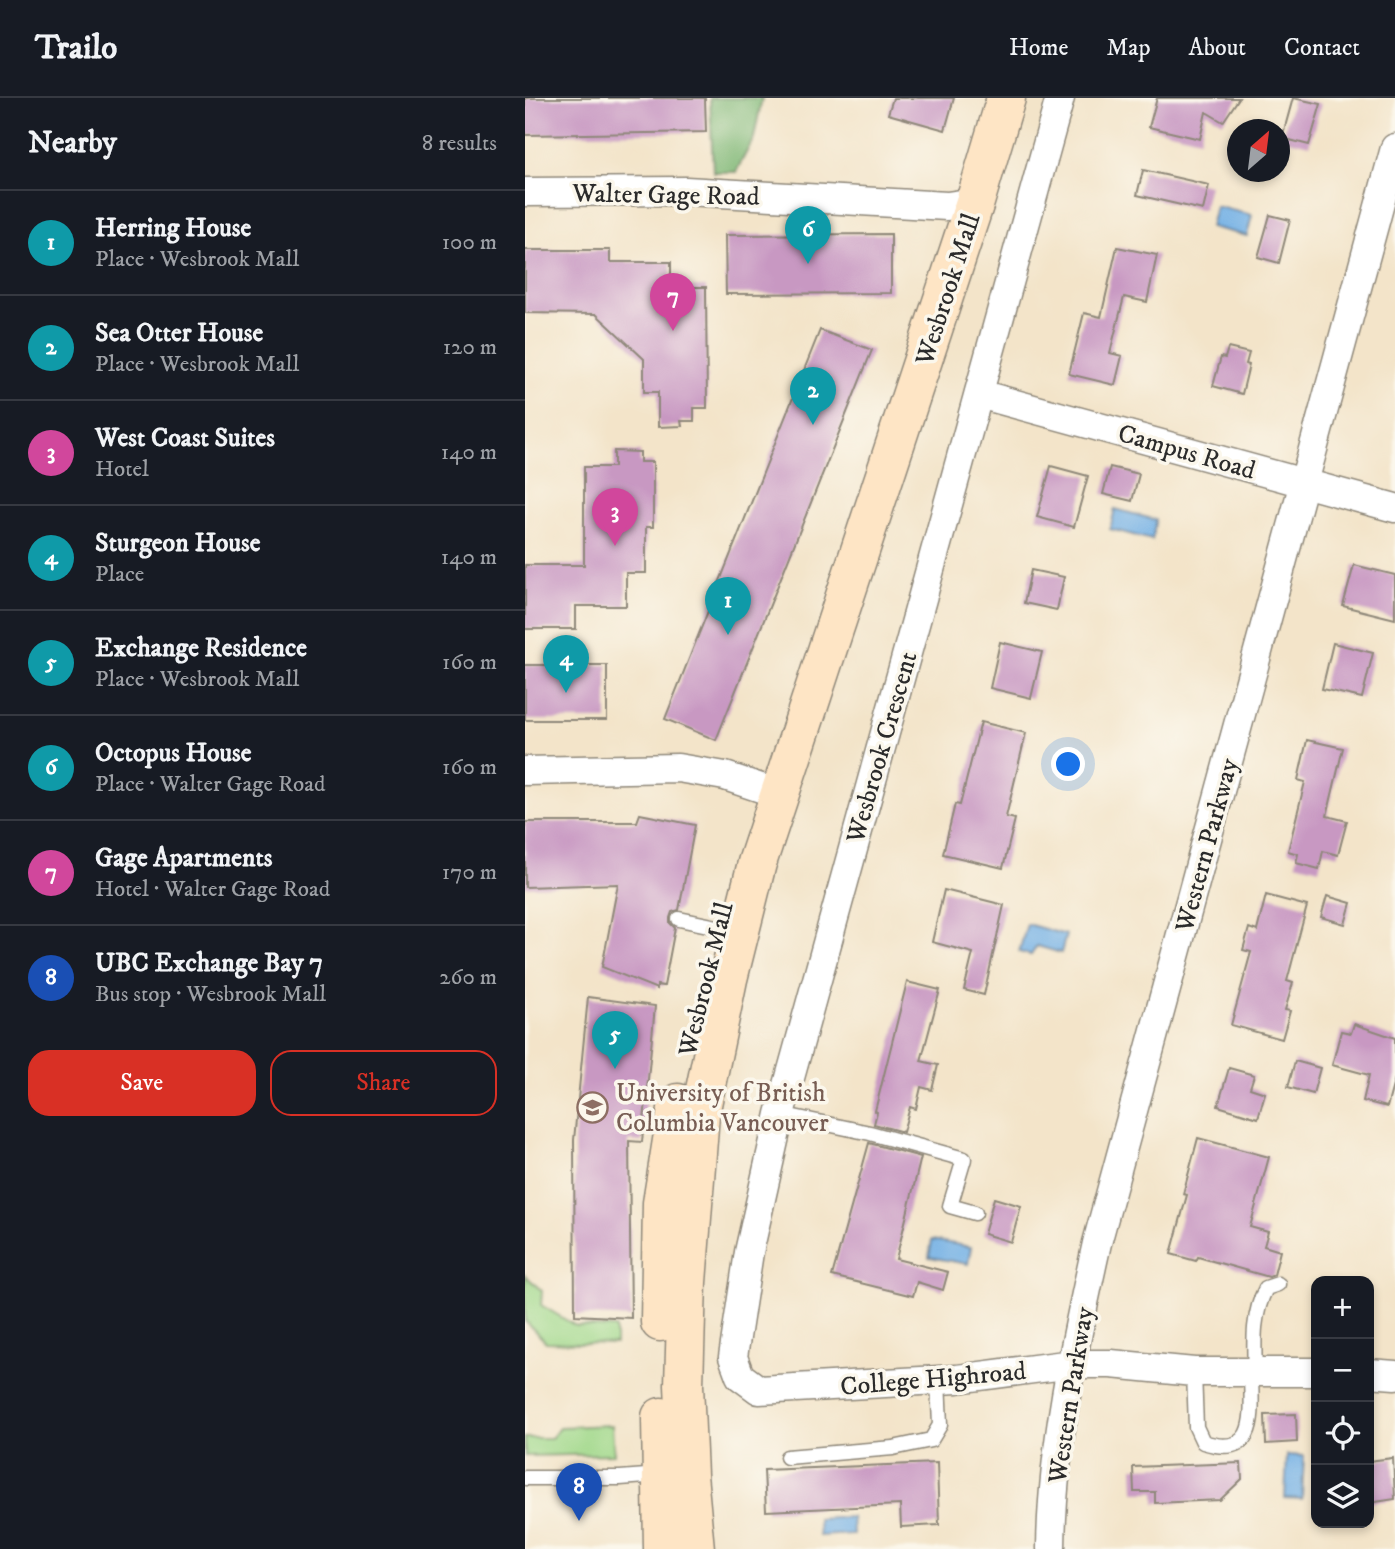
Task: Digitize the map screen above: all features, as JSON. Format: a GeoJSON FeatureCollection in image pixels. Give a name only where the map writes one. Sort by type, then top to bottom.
{"type":"FeatureCollection","features":[{"type":"Feature","properties":{"kind":"main road","name":"Wesbrook Mall"},"geometry":{"type":"LineString","coordinates":[[663,1549],[675,1475],[662,1203],[686,1055],[769,790],[791,687],[843,550],[883,479],[975,202],[1006,98]]}},
{"type":"Feature","properties":{"kind":"main road","name":"Wesbrook Mall"},"geometry":{"type":"LineString","coordinates":[[675,1475],[695,1549]]}},
{"type":"Feature","properties":{"kind":"street","name":"Wesbrook Crescent"},"geometry":{"type":"LineString","coordinates":[[759,1391],[740,1376],[733,1357],[749,1252],[781,1114],[1061,98]]}},
{"type":"Feature","properties":{"kind":"street","name":"Western Parkway"},"geometry":{"type":"LineString","coordinates":[[1051,1549],[1055,1488],[1072,1364],[1097,1243],[1395,148]]}},
{"type":"Feature","properties":{"kind":"street","name":"Walter Gage Road"},"geometry":{"type":"LineString","coordinates":[[525,192],[686,191],[947,206],[975,202]]}},
{"type":"Feature","properties":{"kind":"street","name":"Campus Road"},"geometry":{"type":"LineString","coordinates":[[979,394],[1395,508]]}},
{"type":"Feature","properties":{"kind":"street"},"geometry":{"type":"LineString","coordinates":[[525,771],[678,768],[725,776],[769,790]]}},
{"type":"Feature","properties":{"kind":"street","name":"College Highroad"},"geometry":{"type":"LineString","coordinates":[[759,1391],[939,1380],[1072,1364],[1111,1364],[1194,1372],[1311,1372]]}},
{"type":"Feature","properties":{"kind":"street"},"geometry":{"type":"LineString","coordinates":[[1374,1373],[1395,1374]]}},
{"type":"Feature","properties":{"kind":"lane"},"geometry":{"type":"LineString","coordinates":[[679,919],[727,929]]}},
{"type":"Feature","properties":{"kind":"lane"},"geometry":{"type":"LineString","coordinates":[[781,1114],[870,1133],[964,1159],[950,1206],[975,1213]]}},
{"type":"Feature","properties":{"kind":"lane"},"geometry":{"type":"LineString","coordinates":[[1194,1372],[1196,1427],[1203,1443],[1218,1447],[1236,1446],[1247,1437],[1254,1331],[1259,1300],[1266,1289],[1278,1284]]}},
{"type":"Feature","properties":{"kind":"lane"},"geometry":{"type":"LineString","coordinates":[[787,1457],[893,1448],[931,1440],[940,1425],[939,1380]]}},
{"type":"Feature","properties":{"kind":"lane"},"geometry":{"type":"LineString","coordinates":[[525,1478],[675,1475]]}},
{"type":"Feature","properties":{"kind":"green space"},"geometry":{"type":"Polygon","coordinates":[[[710,98],[762,98],[754,138],[736,172],[713,172],[710,98]]]}},
{"type":"Feature","properties":{"kind":"green space"},"geometry":{"type":"Polygon","coordinates":[[[525,1275],[542,1291],[541,1305],[576,1326],[615,1328],[615,1344],[546,1342],[525,1321],[525,1275]]]}},
{"type":"Feature","properties":{"kind":"green space"},"geometry":{"type":"Polygon","coordinates":[[[612,1425],[614,1454],[525,1456],[525,1438],[551,1438],[561,1427],[612,1425]]]}},
{"type":"Feature","properties":{"kind":"water"},"geometry":{"type":"Polygon","coordinates":[[[1215,206],[1252,215],[1247,236],[1210,227],[1215,206]]]}},
{"type":"Feature","properties":{"kind":"water"},"geometry":{"type":"Polygon","coordinates":[[[1115,509],[1156,520],[1152,540],[1110,529],[1115,509]]]}},
{"type":"Feature","properties":{"kind":"water"},"geometry":{"type":"Polygon","coordinates":[[[1027,924],[1066,935],[1061,953],[1037,946],[1031,955],[1019,952],[1027,924]]]}},
{"type":"Feature","properties":{"kind":"water"},"geometry":{"type":"Polygon","coordinates":[[[932,1240],[971,1247],[968,1264],[929,1257],[932,1240]]]}},
{"type":"Feature","properties":{"kind":"water"},"geometry":{"type":"Polygon","coordinates":[[[1287,1455],[1304,1456],[1302,1499],[1285,1498],[1287,1455]]]}},
{"type":"Feature","properties":{"kind":"water"},"geometry":{"type":"Polygon","coordinates":[[[852,1517],[853,1534],[819,1536],[818,1519],[852,1517]]]}},
{"type":"Feature","properties":{"kind":"building"},"geometry":{"type":"Polygon","coordinates":[[[525,98],[705,98],[706,132],[525,135],[525,98]]]}},
{"type":"Feature","properties":{"kind":"building"},"geometry":{"type":"Polygon","coordinates":[[[893,98],[954,98],[945,130],[888,114],[893,98]]]}},
{"type":"Feature","properties":{"kind":"building"},"geometry":{"type":"Polygon","coordinates":[[[1157,98],[1239,98],[1223,122],[1206,112],[1200,139],[1149,127],[1157,98]]]}},
{"type":"Feature","properties":{"kind":"building"},"geometry":{"type":"Polygon","coordinates":[[[1293,98],[1321,104],[1309,145],[1290,140],[1290,119],[1287,119],[1293,98]]]}},
{"type":"Feature","properties":{"kind":"building"},"geometry":{"type":"Polygon","coordinates":[[[1143,170],[1209,185],[1203,210],[1137,195],[1143,170]]]}},
{"type":"Feature","properties":{"kind":"building"},"geometry":{"type":"Polygon","coordinates":[[[1270,215],[1290,220],[1279,263],[1258,257],[1270,215]]]}},
{"type":"Feature","properties":{"kind":"building"},"geometry":{"type":"Polygon","coordinates":[[[891,234],[891,293],[726,294],[725,235],[891,234]]]}},
{"type":"Feature","properties":{"kind":"building"},"geometry":{"type":"Polygon","coordinates":[[[1117,247],[1157,255],[1147,302],[1124,297],[1110,353],[1122,356],[1115,385],[1069,374],[1084,313],[1101,317],[1117,247]]]}},
{"type":"Feature","properties":{"kind":"building"},"geometry":{"type":"Polygon","coordinates":[[[525,250],[610,250],[610,262],[671,262],[671,287],[706,287],[707,408],[694,408],[694,421],[681,421],[682,426],[658,427],[658,392],[644,392],[644,359],[596,314],[525,313],[525,250]]]}},
{"type":"Feature","properties":{"kind":"building"},"geometry":{"type":"Polygon","coordinates":[[[820,330],[872,350],[716,740],[665,719],[820,330]]]}},
{"type":"Feature","properties":{"kind":"building"},"geometry":{"type":"Polygon","coordinates":[[[1228,348],[1249,353],[1242,394],[1213,386],[1221,357],[1225,358],[1228,348]]]}},
{"type":"Feature","properties":{"kind":"building"},"geometry":{"type":"Polygon","coordinates":[[[614,451],[640,452],[640,462],[653,462],[653,527],[646,527],[646,573],[626,573],[626,606],[576,606],[576,629],[525,629],[525,565],[584,565],[584,467],[614,467],[614,451]]]}},
{"type":"Feature","properties":{"kind":"building"},"geometry":{"type":"Polygon","coordinates":[[[1051,466],[1088,476],[1074,527],[1037,517],[1051,466]]]}},
{"type":"Feature","properties":{"kind":"building"},"geometry":{"type":"Polygon","coordinates":[[[1110,467],[1139,474],[1132,501],[1103,494],[1110,467]]]}},
{"type":"Feature","properties":{"kind":"building"},"geometry":{"type":"Polygon","coordinates":[[[1354,565],[1395,575],[1395,619],[1343,606],[1354,565]]]}},
{"type":"Feature","properties":{"kind":"building"},"geometry":{"type":"Polygon","coordinates":[[[1031,570],[1064,577],[1057,610],[1024,603],[1031,570]]]}},
{"type":"Feature","properties":{"kind":"building"},"geometry":{"type":"Polygon","coordinates":[[[1000,642],[1042,652],[1031,698],[990,688],[1000,642]]]}},
{"type":"Feature","properties":{"kind":"building"},"geometry":{"type":"Polygon","coordinates":[[[1333,643],[1373,653],[1362,698],[1322,689],[1333,643]]]}},
{"type":"Feature","properties":{"kind":"building"},"geometry":{"type":"Polygon","coordinates":[[[525,665],[607,665],[607,720],[525,720],[525,665]]]}},
{"type":"Feature","properties":{"kind":"building"},"geometry":{"type":"Polygon","coordinates":[[[981,722],[1026,733],[1006,817],[1015,819],[1003,868],[943,854],[955,804],[960,805],[981,722]]]}},
{"type":"Feature","properties":{"kind":"building"},"geometry":{"type":"Polygon","coordinates":[[[1307,740],[1343,748],[1327,816],[1347,821],[1338,855],[1323,851],[1319,869],[1296,863],[1298,854],[1288,851],[1305,782],[1298,780],[1307,740]]]}},
{"type":"Feature","properties":{"kind":"building"},"geometry":{"type":"Polygon","coordinates":[[[640,814],[695,825],[679,910],[672,912],[670,918],[670,923],[675,928],[664,986],[657,985],[657,989],[602,967],[618,884],[525,887],[525,822],[637,822],[640,814]]]}},
{"type":"Feature","properties":{"kind":"building"},"geometry":{"type":"Polygon","coordinates":[[[944,890],[1004,905],[984,995],[964,990],[973,953],[932,942],[944,890]]]}},
{"type":"Feature","properties":{"kind":"building"},"geometry":{"type":"Polygon","coordinates":[[[1266,895],[1307,906],[1287,981],[1293,983],[1285,1010],[1290,1011],[1282,1039],[1231,1025],[1251,952],[1243,950],[1249,928],[1257,931],[1266,895]]]}},
{"type":"Feature","properties":{"kind":"building"},"geometry":{"type":"Polygon","coordinates":[[[1327,896],[1351,903],[1345,924],[1321,917],[1327,896]]]}},
{"type":"Feature","properties":{"kind":"building"},"geometry":{"type":"Polygon","coordinates":[[[907,982],[940,990],[921,1061],[938,1065],[932,1090],[921,1087],[916,1109],[910,1107],[903,1132],[874,1124],[907,982]]]}},
{"type":"Feature","properties":{"kind":"building"},"geometry":{"type":"Polygon","coordinates":[[[588,997],[655,1006],[642,1142],[629,1141],[631,1318],[575,1315],[574,1140],[588,997]]]}},
{"type":"Feature","properties":{"kind":"building"},"geometry":{"type":"Polygon","coordinates":[[[1354,1024],[1395,1038],[1395,1078],[1387,1107],[1363,1101],[1369,1075],[1332,1065],[1341,1031],[1351,1033],[1354,1024]]]}},
{"type":"Feature","properties":{"kind":"building"},"geometry":{"type":"Polygon","coordinates":[[[1295,1061],[1320,1068],[1313,1094],[1288,1087],[1295,1061]]]}},
{"type":"Feature","properties":{"kind":"building"},"geometry":{"type":"Polygon","coordinates":[[[1229,1068],[1254,1075],[1250,1088],[1265,1093],[1258,1118],[1218,1106],[1229,1068]]]}},
{"type":"Feature","properties":{"kind":"building"},"geometry":{"type":"Polygon","coordinates":[[[1198,1138],[1269,1157],[1250,1227],[1268,1232],[1264,1246],[1280,1251],[1274,1275],[1269,1277],[1198,1257],[1196,1261],[1171,1254],[1187,1195],[1183,1194],[1198,1138]]]}},
{"type":"Feature","properties":{"kind":"building"},"geometry":{"type":"Polygon","coordinates":[[[869,1143],[921,1157],[896,1259],[948,1272],[943,1290],[917,1282],[913,1296],[832,1276],[869,1143]]]}},
{"type":"Feature","properties":{"kind":"building"},"geometry":{"type":"Polygon","coordinates":[[[994,1198],[1021,1206],[1011,1242],[984,1234],[994,1198]]]}},
{"type":"Feature","properties":{"kind":"building"},"geometry":{"type":"Polygon","coordinates":[[[1296,1414],[1297,1442],[1266,1444],[1265,1415],[1296,1414]]]}},
{"type":"Feature","properties":{"kind":"building"},"geometry":{"type":"Polygon","coordinates":[[[1393,1458],[1395,1499],[1374,1502],[1374,1460],[1393,1458]]]}},
{"type":"Feature","properties":{"kind":"building"},"geometry":{"type":"Polygon","coordinates":[[[937,1463],[939,1525],[901,1527],[900,1505],[766,1511],[764,1470],[937,1463]]]}},
{"type":"Feature","properties":{"kind":"building"},"geometry":{"type":"Polygon","coordinates":[[[1241,1463],[1242,1479],[1220,1500],[1155,1503],[1155,1492],[1134,1492],[1133,1467],[1241,1463]]]}},
{"type":"Feature","properties":{"kind":"place","name":"Octopus House"},"geometry":{"type":"Point","coordinates":[808,264]}},
{"type":"Feature","properties":{"kind":"place","name":"Gage Apartments"},"geometry":{"type":"Point","coordinates":[673,331]}},
{"type":"Feature","properties":{"kind":"place","name":"Sea Otter House"},"geometry":{"type":"Point","coordinates":[813,425]}},
{"type":"Feature","properties":{"kind":"place","name":"West Coast Suites"},"geometry":{"type":"Point","coordinates":[615,546]}},
{"type":"Feature","properties":{"kind":"place","name":"Herring House"},"geometry":{"type":"Point","coordinates":[728,635]}},
{"type":"Feature","properties":{"kind":"place","name":"Sturgeon House"},"geometry":{"type":"Point","coordinates":[566,693]}},
{"type":"Feature","properties":{"kind":"place","name":"Exchange Residence"},"geometry":{"type":"Point","coordinates":[615,1069]}},
{"type":"Feature","properties":{"kind":"place","name":"University of British Columbia Vancouver"},"geometry":{"type":"Point","coordinates":[593,1107]}},
{"type":"Feature","properties":{"kind":"place","name":"UBC Exchange Bay 7"},"geometry":{"type":"Point","coordinates":[579,1521]}}]}
